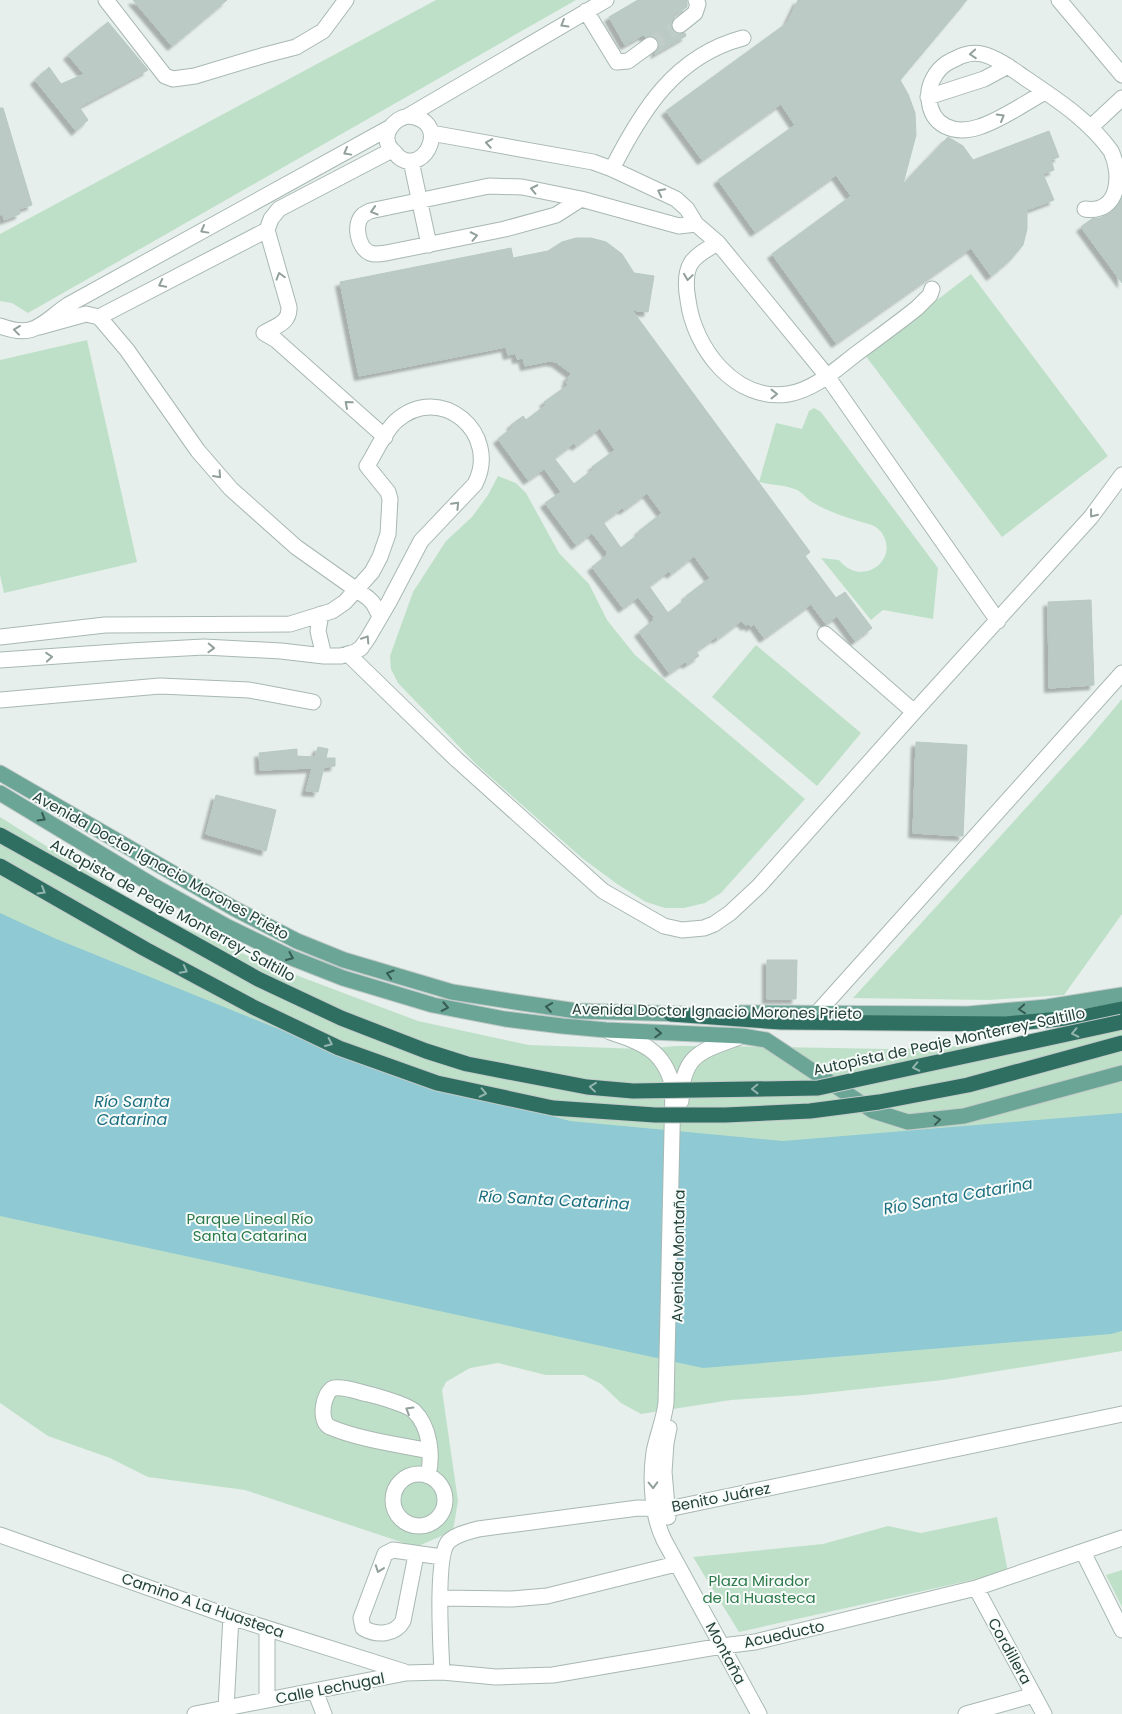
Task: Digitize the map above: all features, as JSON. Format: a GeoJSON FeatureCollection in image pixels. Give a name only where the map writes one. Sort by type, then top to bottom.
{"type":"FeatureCollection","features":[{"type":"Feature","properties":{"kind":"highway","name":"Autopista de Peaje Monterrey-Saltillo"},"geometry":{"type":"LineString","coordinates":[[0,835],[258,979],[341,1018],[426,1051],[467,1064],[586,1087],[633,1091],[818,1088],[1122,1022]]}},
{"type":"Feature","properties":{"kind":"highway"},"geometry":{"type":"LineString","coordinates":[[0,866],[252,1007],[339,1048],[437,1083],[553,1108],[664,1115],[725,1115],[810,1111],[879,1102],[968,1085],[1122,1042]]}},
{"type":"Feature","properties":{"kind":"highway"},"geometry":{"type":"LineString","coordinates":[[671,1014],[781,1022],[1006,1024],[1081,1017],[1122,1009]]}},
{"type":"Feature","properties":{"kind":"main road","name":"Avenida Doctor Ignacio Morones Prieto"},"geometry":{"type":"LineString","coordinates":[[0,773],[235,909],[297,941],[344,960],[452,992],[577,1011],[671,1014],[818,1012],[968,1014],[1047,1007],[1122,995]]}},
{"type":"Feature","properties":{"kind":"main road","name":"Avenida Doctor Ignacio Morones Prieto"},"geometry":{"type":"LineString","coordinates":[[0,793],[154,886],[228,927],[292,958],[343,978],[433,1005],[505,1019],[606,1030],[742,1036],[766,1040],[873,1111],[908,1122],[964,1116],[1122,1073]]}},
{"type":"Feature","properties":{"kind":"street"},"geometry":{"type":"LineString","coordinates":[[106,0],[165,76],[173,79],[195,76],[296,47],[323,31],[346,0]]}},
{"type":"Feature","properties":{"kind":"street"},"geometry":{"type":"LineString","coordinates":[[408,116],[606,0]]}},
{"type":"Feature","properties":{"kind":"street"},"geometry":{"type":"LineString","coordinates":[[680,25],[695,13],[698,4],[696,0]]}},
{"type":"Feature","properties":{"kind":"street"},"geometry":{"type":"LineString","coordinates":[[1059,0],[1122,75]]}},
{"type":"Feature","properties":{"kind":"street"},"geometry":{"type":"LineString","coordinates":[[586,11],[617,62],[628,61],[650,45]]}},
{"type":"Feature","properties":{"kind":"street"},"geometry":{"type":"LineString","coordinates":[[612,168],[645,110],[674,75],[694,60],[722,44],[743,38]]}},
{"type":"Feature","properties":{"kind":"street"},"geometry":{"type":"LineString","coordinates":[[1045,92],[994,121],[965,130],[942,126],[935,118],[928,97],[930,85],[944,65],[966,54],[983,54],[1008,66],[1045,92],[1091,127],[1117,150],[1120,177],[1118,192],[1106,206],[1098,209],[1085,209]]}},
{"type":"Feature","properties":{"kind":"street"},"geometry":{"type":"LineString","coordinates":[[928,97],[984,79],[1008,66]]}},
{"type":"Feature","properties":{"kind":"street"},"geometry":{"type":"LineString","coordinates":[[1091,127],[1122,98]]}},
{"type":"Feature","properties":{"kind":"street"},"geometry":{"type":"LineString","coordinates":[[0,326],[19,331],[31,331],[39,327],[68,305],[389,128],[400,118],[416,116],[423,120],[432,133],[432,142],[428,151],[420,158],[411,161],[402,159],[388,146],[387,136],[389,128]]}},
{"type":"Feature","properties":{"kind":"street"},"geometry":{"type":"LineString","coordinates":[[432,133],[593,162],[612,168],[676,199],[687,209],[696,224],[718,242],[827,376],[998,620]]}},
{"type":"Feature","properties":{"kind":"street"},"geometry":{"type":"LineString","coordinates":[[384,437],[276,340],[264,333],[284,322],[289,314],[289,307],[267,230],[271,219],[279,209],[392,150]]}},
{"type":"Feature","properties":{"kind":"street"},"geometry":{"type":"LineString","coordinates":[[411,161],[429,245]]}},
{"type":"Feature","properties":{"kind":"street"},"geometry":{"type":"LineString","coordinates":[[581,199],[556,215],[505,229],[375,255],[368,253],[362,247],[358,237],[360,218],[363,214],[370,211],[489,186],[522,187],[581,199],[679,226],[696,224]]}},
{"type":"Feature","properties":{"kind":"street"},"geometry":{"type":"LineString","coordinates":[[99,317],[267,230]]}},
{"type":"Feature","properties":{"kind":"street"},"geometry":{"type":"LineString","coordinates":[[718,242],[700,254],[691,263],[686,290],[690,316],[700,340],[714,362],[734,379],[758,393],[774,395],[805,390],[827,376],[925,302],[932,289]]}},
{"type":"Feature","properties":{"kind":"street"},"geometry":{"type":"LineString","coordinates":[[39,327],[86,314],[99,317],[127,350],[198,451],[231,489],[296,548],[356,589],[373,603],[380,616]]}},
{"type":"Feature","properties":{"kind":"street"},"geometry":{"type":"LineString","coordinates":[[0,637],[138,624],[290,624],[332,611],[345,602],[372,572],[388,534],[390,499],[388,492],[367,466],[395,422],[412,411],[426,407],[445,408],[465,422],[476,435],[482,462],[480,474],[475,484],[421,540],[361,648],[348,654],[324,656],[281,651],[204,647],[0,660]]}},
{"type":"Feature","properties":{"kind":"street"},"geometry":{"type":"LineString","coordinates":[[348,654],[456,759],[603,891],[664,926],[682,930],[704,928],[714,924],[730,913],[759,886],[1091,517],[1122,475]]}},
{"type":"Feature","properties":{"kind":"street"},"geometry":{"type":"LineString","coordinates":[[321,614],[318,631],[324,656]]}},
{"type":"Feature","properties":{"kind":"street"},"geometry":{"type":"LineString","coordinates":[[138,624],[139,650]]}},
{"type":"Feature","properties":{"kind":"street"},"geometry":{"type":"LineString","coordinates":[[826,634],[914,712]]}},
{"type":"Feature","properties":{"kind":"street"},"geometry":{"type":"LineString","coordinates":[[818,1012],[1122,674]]}},
{"type":"Feature","properties":{"kind":"street"},"geometry":{"type":"LineString","coordinates":[[0,700],[160,686],[249,690],[313,702]]}},
{"type":"Feature","properties":{"kind":"street","name":"Avenida Montaña"},"geometry":{"type":"LineString","coordinates":[[606,1030],[646,1045],[667,1068],[677,1087]]}},
{"type":"Feature","properties":{"kind":"street","name":"Avenida Montaña"},"geometry":{"type":"LineString","coordinates":[[670,1405],[677,1087],[686,1067],[697,1056],[706,1050],[742,1036]]}},
{"type":"Feature","properties":{"kind":"street"},"geometry":{"type":"LineString","coordinates":[[428,1476],[430,1451],[426,1430],[413,1410],[376,1396],[345,1389],[334,1388],[327,1395],[323,1414],[325,1424],[329,1427],[363,1437],[430,1451]]}},
{"type":"Feature","properties":{"kind":"street","name":"Montaña"},"geometry":{"type":"LineString","coordinates":[[670,1405],[654,1454],[666,1533],[664,1540],[759,1714]]}},
{"type":"Feature","properties":{"kind":"street","name":"Benito Juárez"},"geometry":{"type":"LineString","coordinates":[[449,1541],[461,1534],[478,1529],[638,1508],[661,1508],[1122,1414]]}},
{"type":"Feature","properties":{"kind":"street"},"geometry":{"type":"LineString","coordinates":[[413,1475],[428,1476],[440,1484],[445,1498],[442,1513],[437,1519],[432,1524],[417,1527],[403,1522],[394,1510],[393,1495],[400,1482],[413,1475]]}},
{"type":"Feature","properties":{"kind":"street"},"geometry":{"type":"LineString","coordinates":[[437,1519],[449,1541],[442,1557],[440,1598],[442,1672]]}},
{"type":"Feature","properties":{"kind":"street","name":"Camino A La Huasteca"},"geometry":{"type":"LineString","coordinates":[[0,1535],[267,1629],[406,1673]]}},
{"type":"Feature","properties":{"kind":"street","name":"Acueducto"},"geometry":{"type":"LineString","coordinates":[[406,1673],[442,1672],[496,1676],[553,1675],[755,1642],[976,1588],[1122,1538]]}},
{"type":"Feature","properties":{"kind":"street"},"geometry":{"type":"LineString","coordinates":[[416,1555],[404,1621],[394,1632],[367,1630],[362,1626],[361,1618],[385,1554],[393,1550],[416,1555],[442,1557]]}},
{"type":"Feature","properties":{"kind":"street"},"geometry":{"type":"LineString","coordinates":[[1082,1552],[1122,1630]]}},
{"type":"Feature","properties":{"kind":"street"},"geometry":{"type":"LineString","coordinates":[[440,1598],[512,1600],[548,1596],[676,1564]]}},
{"type":"Feature","properties":{"kind":"street","name":"Cordillera"},"geometry":{"type":"LineString","coordinates":[[976,1588],[1044,1714]]}},
{"type":"Feature","properties":{"kind":"street"},"geometry":{"type":"LineString","coordinates":[[221,1711],[232,1617]]}},
{"type":"Feature","properties":{"kind":"street"},"geometry":{"type":"LineString","coordinates":[[267,1629],[267,1700]]}},
{"type":"Feature","properties":{"kind":"street","name":"Calle Lechugal"},"geometry":{"type":"LineString","coordinates":[[195,1714],[221,1711],[267,1700],[406,1673]]}},
{"type":"Feature","properties":{"kind":"street"},"geometry":{"type":"LineString","coordinates":[[315,1691],[324,1714]]}},
{"type":"Feature","properties":{"kind":"street"},"geometry":{"type":"LineString","coordinates":[[966,1714],[1034,1695]]}},
{"type":"Feature","properties":{"kind":"green space"},"geometry":{"type":"Polygon","coordinates":[[[436,0],[576,0],[28,313],[12,303],[0,301],[0,234],[436,0]]]}},
{"type":"Feature","properties":{"kind":"green space"},"geometry":{"type":"Polygon","coordinates":[[[971,274],[1108,456],[1002,537],[865,355],[971,274]]]}},
{"type":"Feature","properties":{"kind":"green space"},"geometry":{"type":"Polygon","coordinates":[[[87,340],[137,562],[4,593],[0,575],[0,360],[87,340]]]}},
{"type":"Feature","properties":{"kind":"green space"},"geometry":{"type":"Polygon","coordinates":[[[814,408],[821,412],[938,568],[933,619],[883,610],[871,620],[821,558],[839,560],[848,568],[858,572],[876,568],[886,553],[886,543],[882,533],[873,526],[822,508],[797,490],[759,482],[776,423],[802,429],[809,411],[814,408]]]}},
{"type":"Feature","properties":{"kind":"green space"},"geometry":{"type":"Polygon","coordinates":[[[498,476],[516,483],[526,493],[559,553],[589,584],[607,620],[635,655],[805,799],[721,893],[705,903],[684,908],[665,908],[646,902],[617,884],[582,858],[476,764],[398,683],[391,669],[390,656],[413,592],[446,541],[472,517],[488,495],[498,476]]]}},
{"type":"Feature","properties":{"kind":"green space"},"geometry":{"type":"Polygon","coordinates":[[[756,645],[861,733],[817,786],[712,697],[756,645]]]}},
{"type":"Feature","properties":{"kind":"green space"},"geometry":{"type":"Polygon","coordinates":[[[1122,699],[1122,914],[1064,995],[988,1000],[853,998],[1085,743],[1122,699]]]}},
{"type":"Feature","properties":{"kind":"green space","name":"Parque Lineal Río Santa Catarina"},"geometry":{"type":"Polygon","coordinates":[[[0,817],[137,903],[181,926],[264,963],[418,1021],[529,1045],[642,1049],[676,1046],[713,1046],[890,1049],[1014,1044],[1122,1026],[1122,1351],[943,1380],[805,1395],[731,1400],[641,1414],[621,1403],[601,1384],[584,1375],[546,1375],[498,1363],[470,1368],[446,1382],[442,1390],[458,1501],[453,1531],[416,1547],[245,1490],[148,1477],[110,1458],[48,1436],[0,1403],[0,817]]]}},
{"type":"Feature","properties":{"kind":"green space","name":"Plaza Mirador de la Huasteca"},"geometry":{"type":"Polygon","coordinates":[[[997,1517],[1008,1572],[739,1632],[693,1557],[823,1544],[888,1526],[921,1533],[997,1517]]]}},
{"type":"Feature","properties":{"kind":"green space"},"geometry":{"type":"Polygon","coordinates":[[[1122,1570],[1122,1607],[1106,1575],[1122,1570]]]}},
{"type":"Feature","properties":{"kind":"water","name":"Río Santa Catarina"},"geometry":{"type":"Polygon","coordinates":[[[0,913],[54,938],[377,1069],[570,1121],[783,1141],[1122,1113],[1122,1331],[1111,1334],[703,1368],[0,1216],[0,913]]]}},
{"type":"Feature","properties":{"kind":"building"},"geometry":{"type":"Polygon","coordinates":[[[133,0],[227,0],[172,46],[133,0]]]}},
{"type":"Feature","properties":{"kind":"building"},"geometry":{"type":"Polygon","coordinates":[[[638,0],[687,0],[687,7],[674,15],[671,26],[676,34],[685,33],[686,36],[655,54],[659,44],[653,36],[645,37],[643,35],[625,45],[609,17],[638,0]]]}},
{"type":"Feature","properties":{"kind":"building"},"geometry":{"type":"Polygon","coordinates":[[[798,0],[967,0],[900,80],[915,113],[916,135],[903,184],[948,137],[963,146],[973,160],[1049,131],[1059,157],[1051,160],[1054,170],[1043,174],[1054,200],[1027,210],[1027,229],[1023,245],[1011,259],[991,276],[971,248],[836,343],[772,254],[851,196],[836,175],[755,232],[718,180],[795,125],[781,104],[702,160],[666,111],[787,23],[798,0]]]}},
{"type":"Feature","properties":{"kind":"building"},"geometry":{"type":"Polygon","coordinates":[[[108,22],[148,70],[79,107],[88,120],[76,131],[35,80],[49,67],[61,84],[84,74],[68,55],[108,22]]]}},
{"type":"Feature","properties":{"kind":"building"},"geometry":{"type":"Polygon","coordinates":[[[0,108],[3,108],[32,205],[19,209],[20,214],[4,220],[3,214],[0,215],[0,108]]]}},
{"type":"Feature","properties":{"kind":"building"},"geometry":{"type":"Polygon","coordinates":[[[1122,198],[1122,283],[1081,227],[1093,218],[1100,218],[1112,212],[1122,198]]]}},
{"type":"Feature","properties":{"kind":"building"},"geometry":{"type":"Polygon","coordinates":[[[576,238],[591,238],[606,242],[622,254],[634,273],[654,276],[648,312],[632,310],[810,552],[805,556],[836,598],[845,592],[872,628],[855,641],[837,616],[826,624],[811,604],[764,638],[754,624],[751,627],[748,624],[746,626],[741,621],[717,639],[716,637],[696,651],[699,656],[687,664],[685,662],[669,673],[639,632],[654,620],[654,617],[638,597],[623,608],[592,567],[607,555],[607,552],[592,533],[576,545],[545,503],[561,492],[546,471],[544,469],[528,480],[498,439],[513,427],[511,425],[523,416],[526,420],[546,405],[544,402],[568,385],[566,382],[569,380],[567,378],[572,374],[556,362],[550,361],[525,366],[523,358],[517,359],[516,353],[508,355],[506,347],[359,376],[340,282],[511,248],[513,258],[548,251],[562,242],[576,238]],[[600,428],[576,446],[574,443],[554,458],[574,484],[594,469],[592,467],[615,450],[600,428]],[[647,493],[624,510],[622,508],[603,522],[621,548],[662,513],[647,493]],[[694,556],[671,574],[669,571],[649,586],[668,613],[687,598],[686,596],[710,578],[694,556]]]}},
{"type":"Feature","properties":{"kind":"building"},"geometry":{"type":"Polygon","coordinates":[[[1091,600],[1094,685],[1049,688],[1048,602],[1091,600]]]}},
{"type":"Feature","properties":{"kind":"building"},"geometry":{"type":"Polygon","coordinates":[[[916,742],[967,745],[963,836],[913,833],[916,742]]]}},
{"type":"Feature","properties":{"kind":"building"},"geometry":{"type":"Polygon","coordinates":[[[318,747],[328,749],[326,758],[335,758],[335,766],[324,767],[318,792],[306,791],[312,768],[260,770],[259,753],[297,749],[297,756],[315,757],[318,747]]]}},
{"type":"Feature","properties":{"kind":"building"},"geometry":{"type":"Polygon","coordinates":[[[216,795],[276,810],[266,851],[206,834],[216,795]]]}},
{"type":"Feature","properties":{"kind":"building"},"geometry":{"type":"Polygon","coordinates":[[[767,960],[797,960],[796,999],[767,999],[767,960]]]}},
{"type":"Feature","properties":{"kind":"tunnel"},"geometry":{"type":"LineString","coordinates":[[650,45],[680,25]]}}]}
